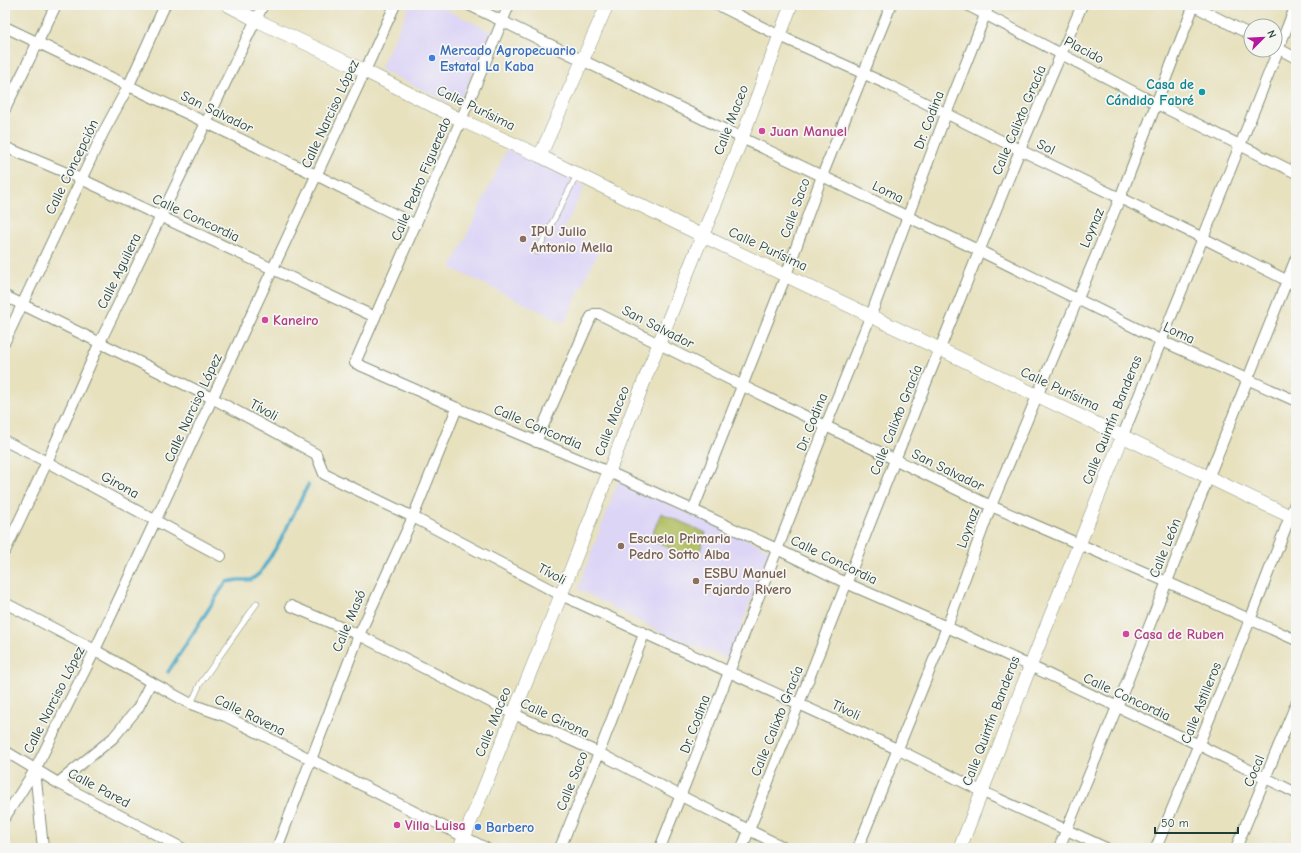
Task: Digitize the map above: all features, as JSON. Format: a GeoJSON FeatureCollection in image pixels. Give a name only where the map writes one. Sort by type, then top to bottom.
{"type":"FeatureCollection","features":[{"type":"Feature","properties":{"kind":"street"},"geometry":{"type":"LineString","coordinates":[[5,109],[56,5]]}},
{"type":"Feature","properties":{"kind":"street","name":"Calle Concepción"},"geometry":{"type":"LineString","coordinates":[[5,341],[21,304],[103,133],[129,85],[165,5]]}},
{"type":"Feature","properties":{"kind":"street","name":"Calle Purísima"},"geometry":{"type":"LineString","coordinates":[[228,5],[462,120],[540,156],[703,236],[1038,396],[1123,435],[1293,518]]}},
{"type":"Feature","properties":{"kind":"street","name":"Calle Aguilera"},"geometry":{"type":"LineString","coordinates":[[5,551],[47,462],[100,342],[263,5]]}},
{"type":"Feature","properties":{"kind":"street","name":"Calle Narciso López"},"geometry":{"type":"LineString","coordinates":[[5,817],[35,770],[95,650],[395,5]]}},
{"type":"Feature","properties":{"kind":"street","name":"Loma"},"geometry":{"type":"LineString","coordinates":[[469,5],[582,61],[980,251],[1162,341],[1296,401]]}},
{"type":"Feature","properties":{"kind":"street","name":"Calle Pedro Figueredo"},"geometry":{"type":"LineString","coordinates":[[355,363],[462,120],[509,5]]}},
{"type":"Feature","properties":{"kind":"street"},"geometry":{"type":"LineString","coordinates":[[540,156],[607,5]]}},
{"type":"Feature","properties":{"kind":"street","name":"Sol"},"geometry":{"type":"LineString","coordinates":[[718,5],[1204,238],[1292,283]]}},
{"type":"Feature","properties":{"kind":"street","name":"Calle Maceo"},"geometry":{"type":"LineString","coordinates":[[462,842],[561,595],[658,343],[742,138],[791,5]]}},
{"type":"Feature","properties":{"kind":"street","name":"Calle Saco"},"geometry":{"type":"LineString","coordinates":[[693,510],[786,275],[822,176],[891,5]]}},
{"type":"Feature","properties":{"kind":"street","name":"Placido"},"geometry":{"type":"LineString","coordinates":[[967,5],[987,9],[1062,54],[1156,104],[1296,172]]}},
{"type":"Feature","properties":{"kind":"street","name":"Calle Calixto Gracía"},"geometry":{"type":"LineString","coordinates":[[742,848],[846,583],[1020,150],[1082,5]]}},
{"type":"Feature","properties":{"kind":"street"},"geometry":{"type":"LineString","coordinates":[[1194,5],[1243,31]]}},
{"type":"Feature","properties":{"kind":"street","name":"Loynaz"},"geometry":{"type":"LineString","coordinates":[[858,848],[947,627],[991,506],[1120,198],[1194,5]]}},
{"type":"Feature","properties":{"kind":"street","name":"Calle Quintín Banderas"},"geometry":{"type":"LineString","coordinates":[[1283,32],[1296,5]]}},
{"type":"Feature","properties":{"kind":"street","name":"Dr. Codina"},"geometry":{"type":"LineString","coordinates":[[660,848],[730,673],[777,549],[871,315],[987,9]]}},
{"type":"Feature","properties":{"kind":"street","name":"San Salvador"},"geometry":{"type":"LineString","coordinates":[[5,27],[206,122],[416,225]]}},
{"type":"Feature","properties":{"kind":"street"},"geometry":{"type":"LineString","coordinates":[[1283,51],[1296,58]]}},
{"type":"Feature","properties":{"kind":"street","name":"Calle Quintín Banderas"},"geometry":{"type":"LineString","coordinates":[[960,848],[1030,667],[1204,238],[1272,58]]}},
{"type":"Feature","properties":{"kind":"street","name":"Calle Concordia"},"geometry":{"type":"LineString","coordinates":[[5,147],[81,179],[272,270],[375,317]]}},
{"type":"Feature","properties":{"kind":"street","name":"Calle León"},"geometry":{"type":"LineString","coordinates":[[1059,848],[1248,379],[1292,283],[1296,258]]}},
{"type":"Feature","properties":{"kind":"street","name":"Tívoli"},"geometry":{"type":"LineString","coordinates":[[5,296],[212,398],[316,454],[324,474],[412,517],[561,595],[897,749],[981,791],[1106,848]]}},
{"type":"Feature","properties":{"kind":"street","name":"San Salvador"},"geometry":{"type":"LineString","coordinates":[[536,442],[591,317],[594,314],[599,314],[743,386],[991,506],[1167,582],[1296,640]]}},
{"type":"Feature","properties":{"kind":"street","name":"Calle Concordia"},"geometry":{"type":"LineString","coordinates":[[355,363],[456,408],[609,472],[693,510],[846,583],[947,627],[1199,745],[1296,793]]}},
{"type":"Feature","properties":{"kind":"street","name":"Calle Masó"},"geometry":{"type":"LineString","coordinates":[[277,848],[359,635],[412,517],[456,408]]}},
{"type":"Feature","properties":{"kind":"street","name":"Girona"},"geometry":{"type":"LineString","coordinates":[[5,441],[47,462],[220,556]]}},
{"type":"Feature","properties":{"kind":"street","name":"Calle Astilleros"},"geometry":{"type":"LineString","coordinates":[[1156,848],[1293,518],[1296,501]]}},
{"type":"Feature","properties":{"kind":"street","name":"Calle Ravena"},"geometry":{"type":"LineString","coordinates":[[5,603],[95,650],[191,704],[225,716],[311,760],[462,842],[486,848]]}},
{"type":"Feature","properties":{"kind":"street","name":"Calle Girona"},"geometry":{"type":"LineString","coordinates":[[291,606],[359,635],[514,714],[599,753],[749,831],[785,848]]}},
{"type":"Feature","properties":{"kind":"street","name":"Calle Saco"},"geometry":{"type":"LineString","coordinates":[[560,848],[599,753],[644,634]]}},
{"type":"Feature","properties":{"kind":"street"},"geometry":{"type":"LineString","coordinates":[[58,783],[113,738],[138,708],[151,682]]}},
{"type":"Feature","properties":{"kind":"street","name":"Cocal"},"geometry":{"type":"LineString","coordinates":[[1236,848],[1296,704]]}},
{"type":"Feature","properties":{"kind":"street","name":"Calle Pared"},"geometry":{"type":"LineString","coordinates":[[5,751],[58,783],[182,848]]}},
{"type":"Feature","properties":{"kind":"street"},"geometry":{"type":"LineString","coordinates":[[35,770],[43,848]]}},
{"type":"Feature","properties":{"kind":"lane"},"geometry":{"type":"LineString","coordinates":[[537,252],[577,175]]}},
{"type":"Feature","properties":{"kind":"lane"},"geometry":{"type":"LineString","coordinates":[[191,704],[200,684],[257,602]]}},
{"type":"Feature","properties":{"kind":"shaded area","name":"Mercado Agropecuario Estatal La Kaba"},"geometry":{"type":"Polygon","coordinates":[[[410,5],[437,5],[492,32],[457,106],[380,69],[410,5]]]}},
{"type":"Feature","properties":{"kind":"shaded area","name":"IPU Julio Antonio Mella"},"geometry":{"type":"Polygon","coordinates":[[[507,149],[585,186],[564,230],[600,248],[564,323],[451,268],[507,149]]]}},
{"type":"Feature","properties":{"kind":"shaded area","name":"ESBU Manuel Fajardo Rivero"},"geometry":{"type":"Polygon","coordinates":[[[618,481],[770,550],[729,659],[664,634],[578,589],[618,481]]]}},
{"type":"Feature","properties":{"kind":"green space"},"geometry":{"type":"Polygon","coordinates":[[[661,513],[706,533],[697,559],[650,540],[661,513]]]}},
{"type":"Feature","properties":{"kind":"waterway"},"geometry":{"type":"LineString","coordinates":[[168,672],[226,582],[251,580],[260,573],[279,543],[308,485]]}},
{"type":"Feature","properties":{"kind":"place","name":"Mercado Agropecuario Estatal La Kaba"},"geometry":{"type":"Point","coordinates":[432,58]}},
{"type":"Feature","properties":{"kind":"place","name":"Casa de Cándido Fabré"},"geometry":{"type":"Point","coordinates":[1202,92]}},
{"type":"Feature","properties":{"kind":"place","name":"Juan Manuel"},"geometry":{"type":"Point","coordinates":[762,131]}},
{"type":"Feature","properties":{"kind":"place","name":"IPU Julio Antonio Mella"},"geometry":{"type":"Point","coordinates":[523,239]}},
{"type":"Feature","properties":{"kind":"place","name":"Kaneiro"},"geometry":{"type":"Point","coordinates":[265,320]}},
{"type":"Feature","properties":{"kind":"place","name":"Escuela Primaria Pedro Sotto Alba"},"geometry":{"type":"Point","coordinates":[621,546]}},
{"type":"Feature","properties":{"kind":"place","name":"ESBU Manuel Fajardo Rivero"},"geometry":{"type":"Point","coordinates":[696,581]}},
{"type":"Feature","properties":{"kind":"place","name":"Casa de Ruben"},"geometry":{"type":"Point","coordinates":[1126,634]}},
{"type":"Feature","properties":{"kind":"place","name":"Villa Luisa"},"geometry":{"type":"Point","coordinates":[397,825]}},
{"type":"Feature","properties":{"kind":"place","name":"Barbero"},"geometry":{"type":"Point","coordinates":[478,827]}}]}
